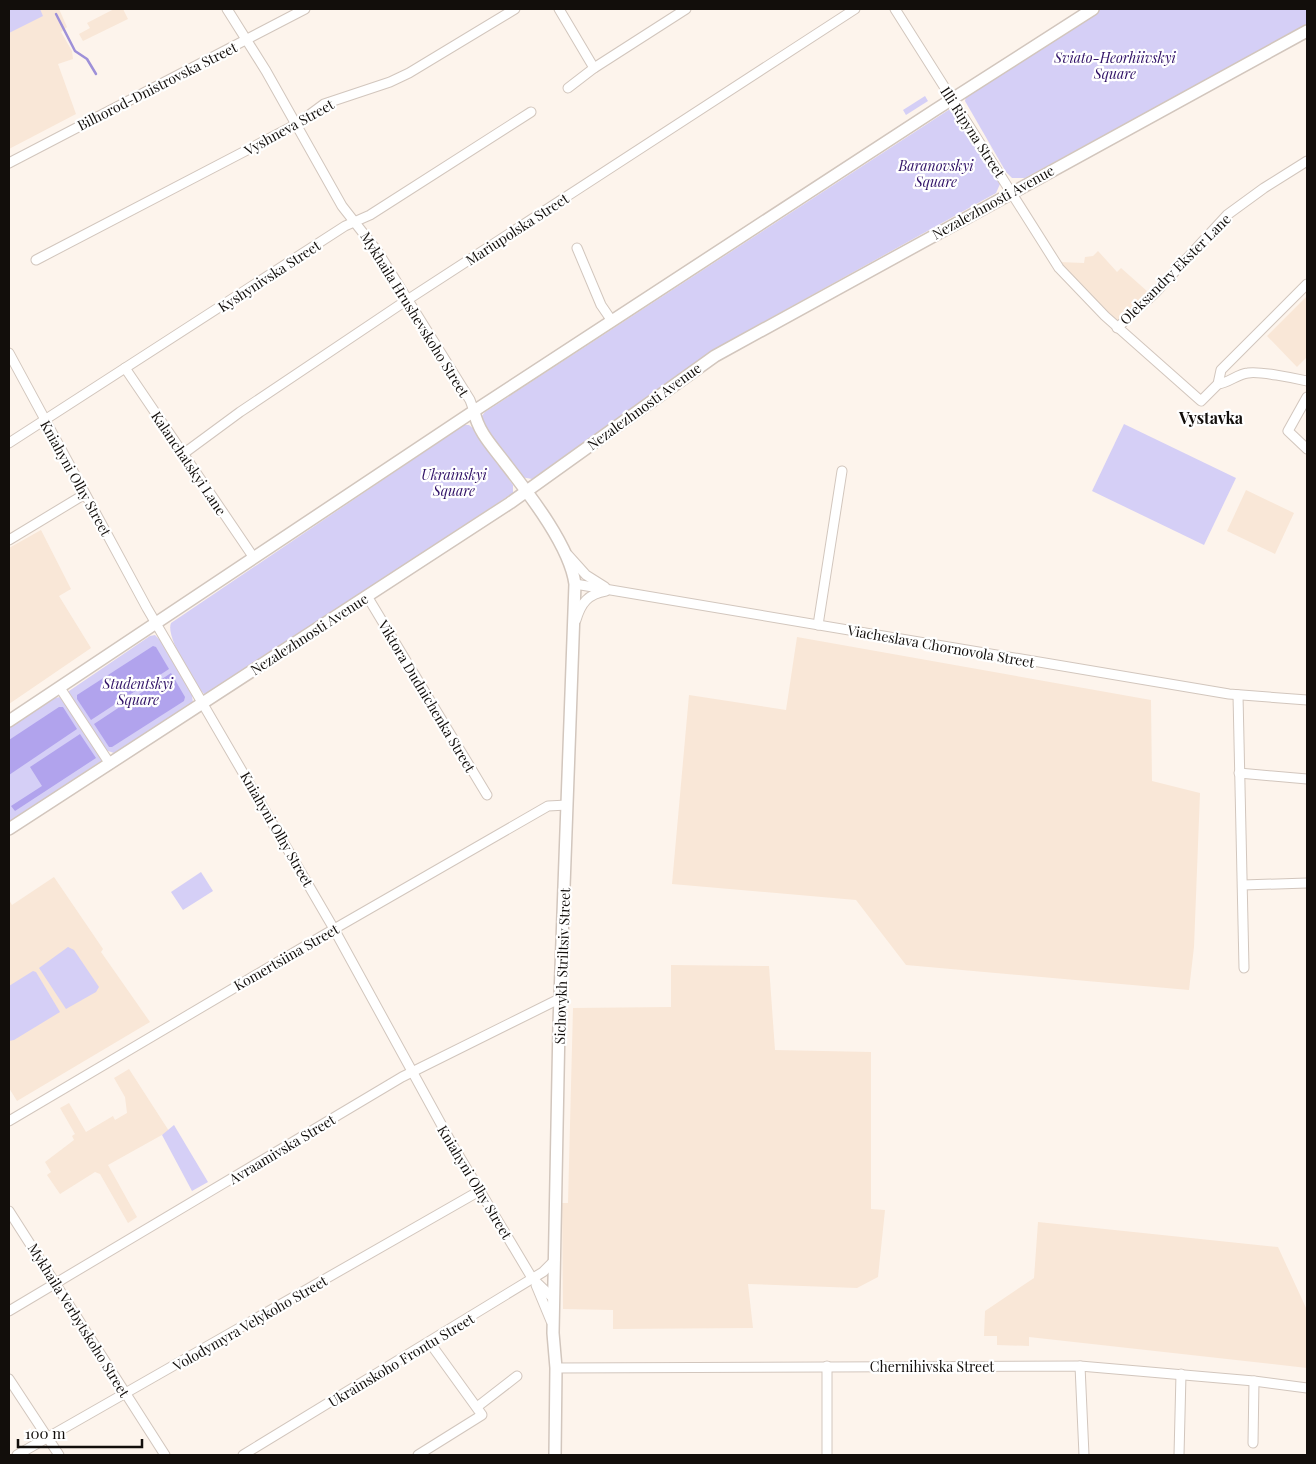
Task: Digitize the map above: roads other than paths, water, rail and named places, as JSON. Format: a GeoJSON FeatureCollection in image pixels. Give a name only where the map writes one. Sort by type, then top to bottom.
{"type":"FeatureCollection","features":[{"type":"Feature","properties":{"kind":"main road"},"geometry":{"type":"LineString","coordinates":[[9,721],[474,411],[1093,9]]}},
{"type":"Feature","properties":{"kind":"main road","name":"Nezalezhnosti Avenue"},"geometry":{"type":"LineString","coordinates":[[9,829],[526,491],[716,356],[1307,31]]}},
{"type":"Feature","properties":{"kind":"main road","name":"Mykhaila Hrushevskoho Street"},"geometry":{"type":"LineString","coordinates":[[474,411],[481,431],[526,491]]}},
{"type":"Feature","properties":{"kind":"main road","name":"Sichovykh Striltsiv Street"},"geometry":{"type":"LineString","coordinates":[[526,491],[563,548],[572,569],[575,584],[561,998],[553,1333],[556,1368],[555,1455]]}},
{"type":"Feature","properties":{"kind":"street","name":"Mykhaila Hrushevskoho Street"},"geometry":{"type":"LineString","coordinates":[[226,9],[297,124],[339,201],[370,240],[408,299],[470,400],[474,411]]}},
{"type":"Feature","properties":{"kind":"street","name":"Bilhorod-Dnistrovska Street"},"geometry":{"type":"LineString","coordinates":[[9,162],[305,9]]}},
{"type":"Feature","properties":{"kind":"street","name":"Vyshneva Street"},"geometry":{"type":"LineString","coordinates":[[36,260],[297,124],[324,104],[390,82],[409,73],[515,9]]}},
{"type":"Feature","properties":{"kind":"street"},"geometry":{"type":"LineString","coordinates":[[559,9],[594,68]]}},
{"type":"Feature","properties":{"kind":"street"},"geometry":{"type":"LineString","coordinates":[[568,88],[594,68],[686,9]]}},
{"type":"Feature","properties":{"kind":"street","name":"Mariupolska Street"},"geometry":{"type":"LineString","coordinates":[[183,454],[240,412],[408,299],[854,9]]}},
{"type":"Feature","properties":{"kind":"street","name":"Illi Ripyna Street"},"geometry":{"type":"LineString","coordinates":[[895,9],[1059,268],[1117,328],[1201,402],[1218,384]]}},
{"type":"Feature","properties":{"kind":"street","name":"Kyshynivska Street"},"geometry":{"type":"LineString","coordinates":[[9,443],[354,222],[370,215],[531,112]]}},
{"type":"Feature","properties":{"kind":"street","name":"Oleksandry Ekster Lane"},"geometry":{"type":"LineString","coordinates":[[1117,328],[1155,294],[1227,215],[1264,188],[1307,161]]}},
{"type":"Feature","properties":{"kind":"street"},"geometry":{"type":"LineString","coordinates":[[577,248],[601,305],[612,321]]}},
{"type":"Feature","properties":{"kind":"street"},"geometry":{"type":"LineString","coordinates":[[1307,284],[1221,370],[1218,384],[1253,372],[1307,381]]}},
{"type":"Feature","properties":{"kind":"street","name":"Kniahyni Olhy Street"},"geometry":{"type":"LineString","coordinates":[[9,353],[84,494],[334,929],[412,1072],[532,1278],[554,1299]]}},
{"type":"Feature","properties":{"kind":"street","name":"Kalanchatskyi Lane"},"geometry":{"type":"LineString","coordinates":[[125,368],[254,558]]}},
{"type":"Feature","properties":{"kind":"street"},"geometry":{"type":"LineString","coordinates":[[1307,377],[1307,386]]}},
{"type":"Feature","properties":{"kind":"street"},"geometry":{"type":"LineString","coordinates":[[1307,397],[1288,431],[1307,449]]}},
{"type":"Feature","properties":{"kind":"street"},"geometry":{"type":"LineString","coordinates":[[818,625],[842,472]]}},
{"type":"Feature","properties":{"kind":"street"},"geometry":{"type":"LineString","coordinates":[[9,540],[84,494]]}},
{"type":"Feature","properties":{"kind":"street"},"geometry":{"type":"LineString","coordinates":[[563,548],[586,575],[612,590]]}},
{"type":"Feature","properties":{"kind":"street","name":"Viacheslava Chornovola Street"},"geometry":{"type":"LineString","coordinates":[[575,584],[1238,695],[1307,700]]}},
{"type":"Feature","properties":{"kind":"street"},"geometry":{"type":"LineString","coordinates":[[574,624],[585,600],[597,593],[612,590]]}},
{"type":"Feature","properties":{"kind":"street","name":"Viktora Dudnichenka Street"},"geometry":{"type":"LineString","coordinates":[[367,596],[487,795]]}},
{"type":"Feature","properties":{"kind":"street"},"geometry":{"type":"LineString","coordinates":[[60,688],[110,764]]}},
{"type":"Feature","properties":{"kind":"street"},"geometry":{"type":"LineString","coordinates":[[1238,695],[1244,968]]}},
{"type":"Feature","properties":{"kind":"street"},"geometry":{"type":"LineString","coordinates":[[1239,773],[1307,779]]}},
{"type":"Feature","properties":{"kind":"street","name":"Komertsiina Street"},"geometry":{"type":"LineString","coordinates":[[9,1121],[334,929],[548,806],[567,805]]}},
{"type":"Feature","properties":{"kind":"street"},"geometry":{"type":"LineString","coordinates":[[1243,885],[1307,883]]}},
{"type":"Feature","properties":{"kind":"street","name":"Avraamivska Street"},"geometry":{"type":"LineString","coordinates":[[9,1311],[412,1072],[561,998]]}},
{"type":"Feature","properties":{"kind":"street","name":"Volodymyra Velykoho Street"},"geometry":{"type":"LineString","coordinates":[[17,1455],[481,1190]]}},
{"type":"Feature","properties":{"kind":"street","name":"Mykhaila Verbytskoho Street"},"geometry":{"type":"LineString","coordinates":[[9,1211],[165,1455]]}},
{"type":"Feature","properties":{"kind":"street","name":"Ukrainskoho Frontu Street"},"geometry":{"type":"LineString","coordinates":[[243,1455],[430,1343],[543,1272],[555,1260]]}},
{"type":"Feature","properties":{"kind":"street"},"geometry":{"type":"LineString","coordinates":[[532,1278],[549,1313],[553,1333]]}},
{"type":"Feature","properties":{"kind":"street"},"geometry":{"type":"LineString","coordinates":[[418,1455],[482,1415],[430,1343]]}},
{"type":"Feature","properties":{"kind":"street"},"geometry":{"type":"LineString","coordinates":[[827,1366],[827,1455]]}},
{"type":"Feature","properties":{"kind":"street"},"geometry":{"type":"LineString","coordinates":[[1080,1366],[1084,1455]]}},
{"type":"Feature","properties":{"kind":"street","name":"Chernihivska Street"},"geometry":{"type":"LineString","coordinates":[[556,1368],[1080,1366],[1254,1381],[1307,1388]]}},
{"type":"Feature","properties":{"kind":"street"},"geometry":{"type":"LineString","coordinates":[[1179,1455],[1181,1374]]}},
{"type":"Feature","properties":{"kind":"street"},"geometry":{"type":"LineString","coordinates":[[477,1407],[518,1376]]}},
{"type":"Feature","properties":{"kind":"street"},"geometry":{"type":"LineString","coordinates":[[9,1379],[59,1455]]}},
{"type":"Feature","properties":{"kind":"street"},"geometry":{"type":"LineString","coordinates":[[1253,1443],[1254,1381]]}},
{"type":"Feature","properties":{"kind":"waterway"},"geometry":{"type":"LineString","coordinates":[[56,14],[75,51],[87,59],[96,74]]}},
{"type":"Feature","properties":{"kind":"district","name":"Vystavka"},"geometry":{"type":"Point","coordinates":[1211,417]}},
{"type":"Feature","properties":{"kind":"park label","name":"Sviato-Heorhiivskyi Square"},"geometry":{"type":"Point","coordinates":[1115,66]}},
{"type":"Feature","properties":{"kind":"park label","name":"Baranovskyi Square"},"geometry":{"type":"Point","coordinates":[936,174]}},
{"type":"Feature","properties":{"kind":"park label","name":"Ukrainskyi Square"},"geometry":{"type":"Point","coordinates":[454,482]}},
{"type":"Feature","properties":{"kind":"park label","name":"Studentskyi Square"},"geometry":{"type":"Point","coordinates":[138,692]}}]}
